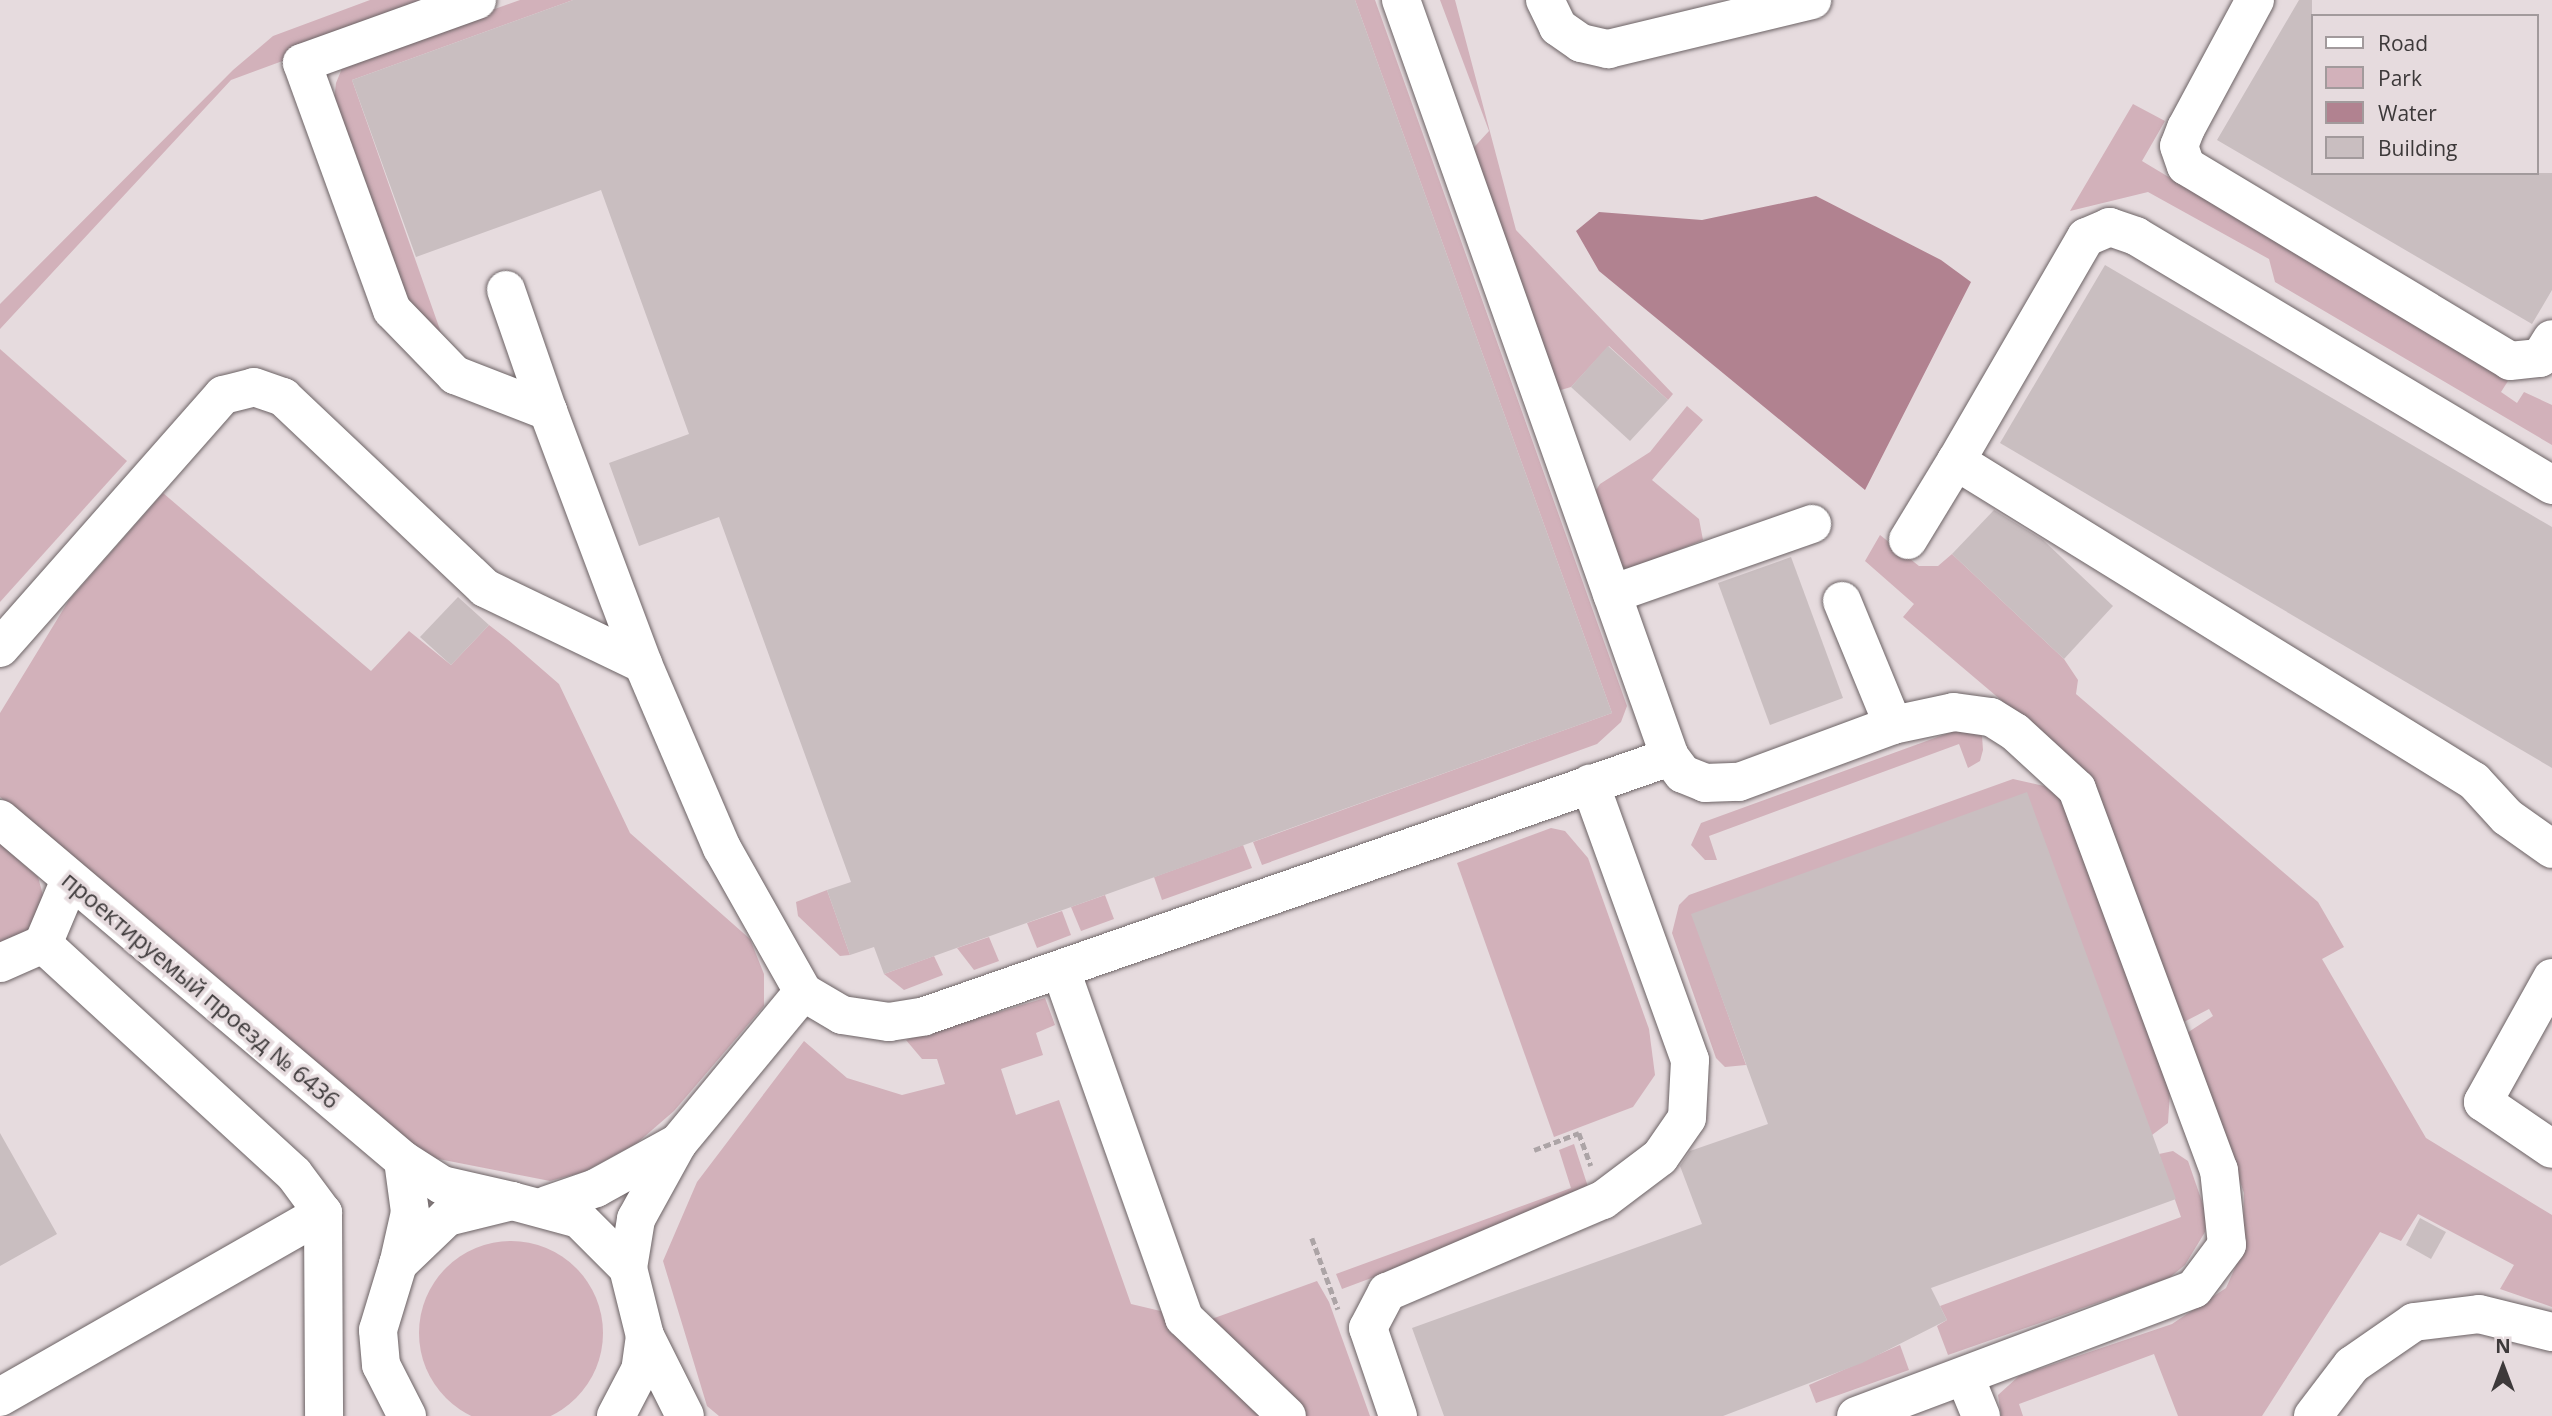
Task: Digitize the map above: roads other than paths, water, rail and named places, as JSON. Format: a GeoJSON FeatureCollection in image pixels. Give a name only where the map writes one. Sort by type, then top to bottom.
{"type":"FeatureCollection","features":[{"type":"Feature","properties":{"kind":"street"},"geometry":{"type":"LineString","coordinates":[[477,0],[303,63],[392,310],[454,374],[548,411]]}},
{"type":"Feature","properties":{"kind":"street"},"geometry":{"type":"LineString","coordinates":[[1401,0],[1670,757],[1684,774],[1705,783],[1740,782],[1893,725],[1954,712],[1991,717],[2077,789],[2219,1170],[2230,1222],[2214,1270],[2194,1289],[1856,1416]]}},
{"type":"Feature","properties":{"kind":"street"},"geometry":{"type":"LineString","coordinates":[[1545,0],[1558,27],[1581,43],[1608,49],[1812,0]]}},
{"type":"Feature","properties":{"kind":"street"},"geometry":{"type":"LineString","coordinates":[[2255,0],[2186,128],[2179,146],[2186,166],[2510,361],[2540,358],[2552,339]]}},
{"type":"Feature","properties":{"kind":"street"},"geometry":{"type":"LineString","coordinates":[[1908,540],[2086,237],[2110,228],[2136,236],[2552,485]]}},
{"type":"Feature","properties":{"kind":"street"},"geometry":{"type":"LineString","coordinates":[[506,290],[548,411],[643,664],[722,849],[803,992],[842,1015],[889,1022],[1062,973],[1670,757]]}},
{"type":"Feature","properties":{"kind":"street"},"geometry":{"type":"LineString","coordinates":[[0,648],[223,395],[254,387],[283,397],[485,588],[643,664]]}},
{"type":"Feature","properties":{"kind":"street"},"geometry":{"type":"LineString","coordinates":[[1956,461],[2474,781],[2507,817],[2552,849]]}},
{"type":"Feature","properties":{"kind":"street"},"geometry":{"type":"LineString","coordinates":[[1612,594],[1812,524]]}},
{"type":"Feature","properties":{"kind":"street"},"geometry":{"type":"LineString","coordinates":[[1842,601],[1893,725]]}},
{"type":"Feature","properties":{"kind":"street"},"geometry":{"type":"LineString","coordinates":[[1398,1416],[1368,1328],[1387,1292],[1603,1200],[1660,1157],[1687,1118],[1690,1060],[1590,784]]}},
{"type":"Feature","properties":{"kind":"street","name":"проектируемый проезд № 6436"},"geometry":{"type":"LineString","coordinates":[[0,819],[403,1160],[442,1185],[529,1203]]}},
{"type":"Feature","properties":{"kind":"street"},"geometry":{"type":"LineString","coordinates":[[0,963],[43,944],[70,880]]}},
{"type":"Feature","properties":{"kind":"street"},"geometry":{"type":"LineString","coordinates":[[43,944],[294,1174],[323,1213],[324,1416]]}},
{"type":"Feature","properties":{"kind":"street"},"geometry":{"type":"LineString","coordinates":[[1062,973],[1174,1299],[1203,1342],[1287,1416]]}},
{"type":"Feature","properties":{"kind":"street"},"geometry":{"type":"LineString","coordinates":[[2552,978],[2483,1102],[2552,1149]]}},
{"type":"Feature","properties":{"kind":"street"},"geometry":{"type":"LineString","coordinates":[[685,1416],[645,1336],[628,1269],[636,1219],[678,1143],[803,992]]}},
{"type":"Feature","properties":{"kind":"street"},"geometry":{"type":"LineString","coordinates":[[398,1264],[447,1217],[596,1188],[678,1143]]}},
{"type":"Feature","properties":{"kind":"street"},"geometry":{"type":"LineString","coordinates":[[403,1160],[410,1212],[378,1330],[382,1365],[407,1416]]}},
{"type":"Feature","properties":{"kind":"street"},"geometry":{"type":"LineString","coordinates":[[529,1203],[579,1219],[628,1269]]}},
{"type":"Feature","properties":{"kind":"street"},"geometry":{"type":"LineString","coordinates":[[0,1397],[323,1213]]}},
{"type":"Feature","properties":{"kind":"street"},"geometry":{"type":"LineString","coordinates":[[2313,1416],[2352,1365],[2414,1322],[2479,1314],[2552,1332]]}},
{"type":"Feature","properties":{"kind":"street"},"geometry":{"type":"LineString","coordinates":[[616,1416],[640,1370],[645,1336]]}},
{"type":"Feature","properties":{"kind":"street"},"geometry":{"type":"LineString","coordinates":[[1965,1377],[1981,1416]]}},
{"type":"Feature","properties":{"kind":"water"},"geometry":{"type":"Polygon","coordinates":[[[1816,196],[1941,260],[1971,282],[1865,490],[1599,271],[1576,231],[1599,212],[1702,220],[1816,196]]]}}]}
